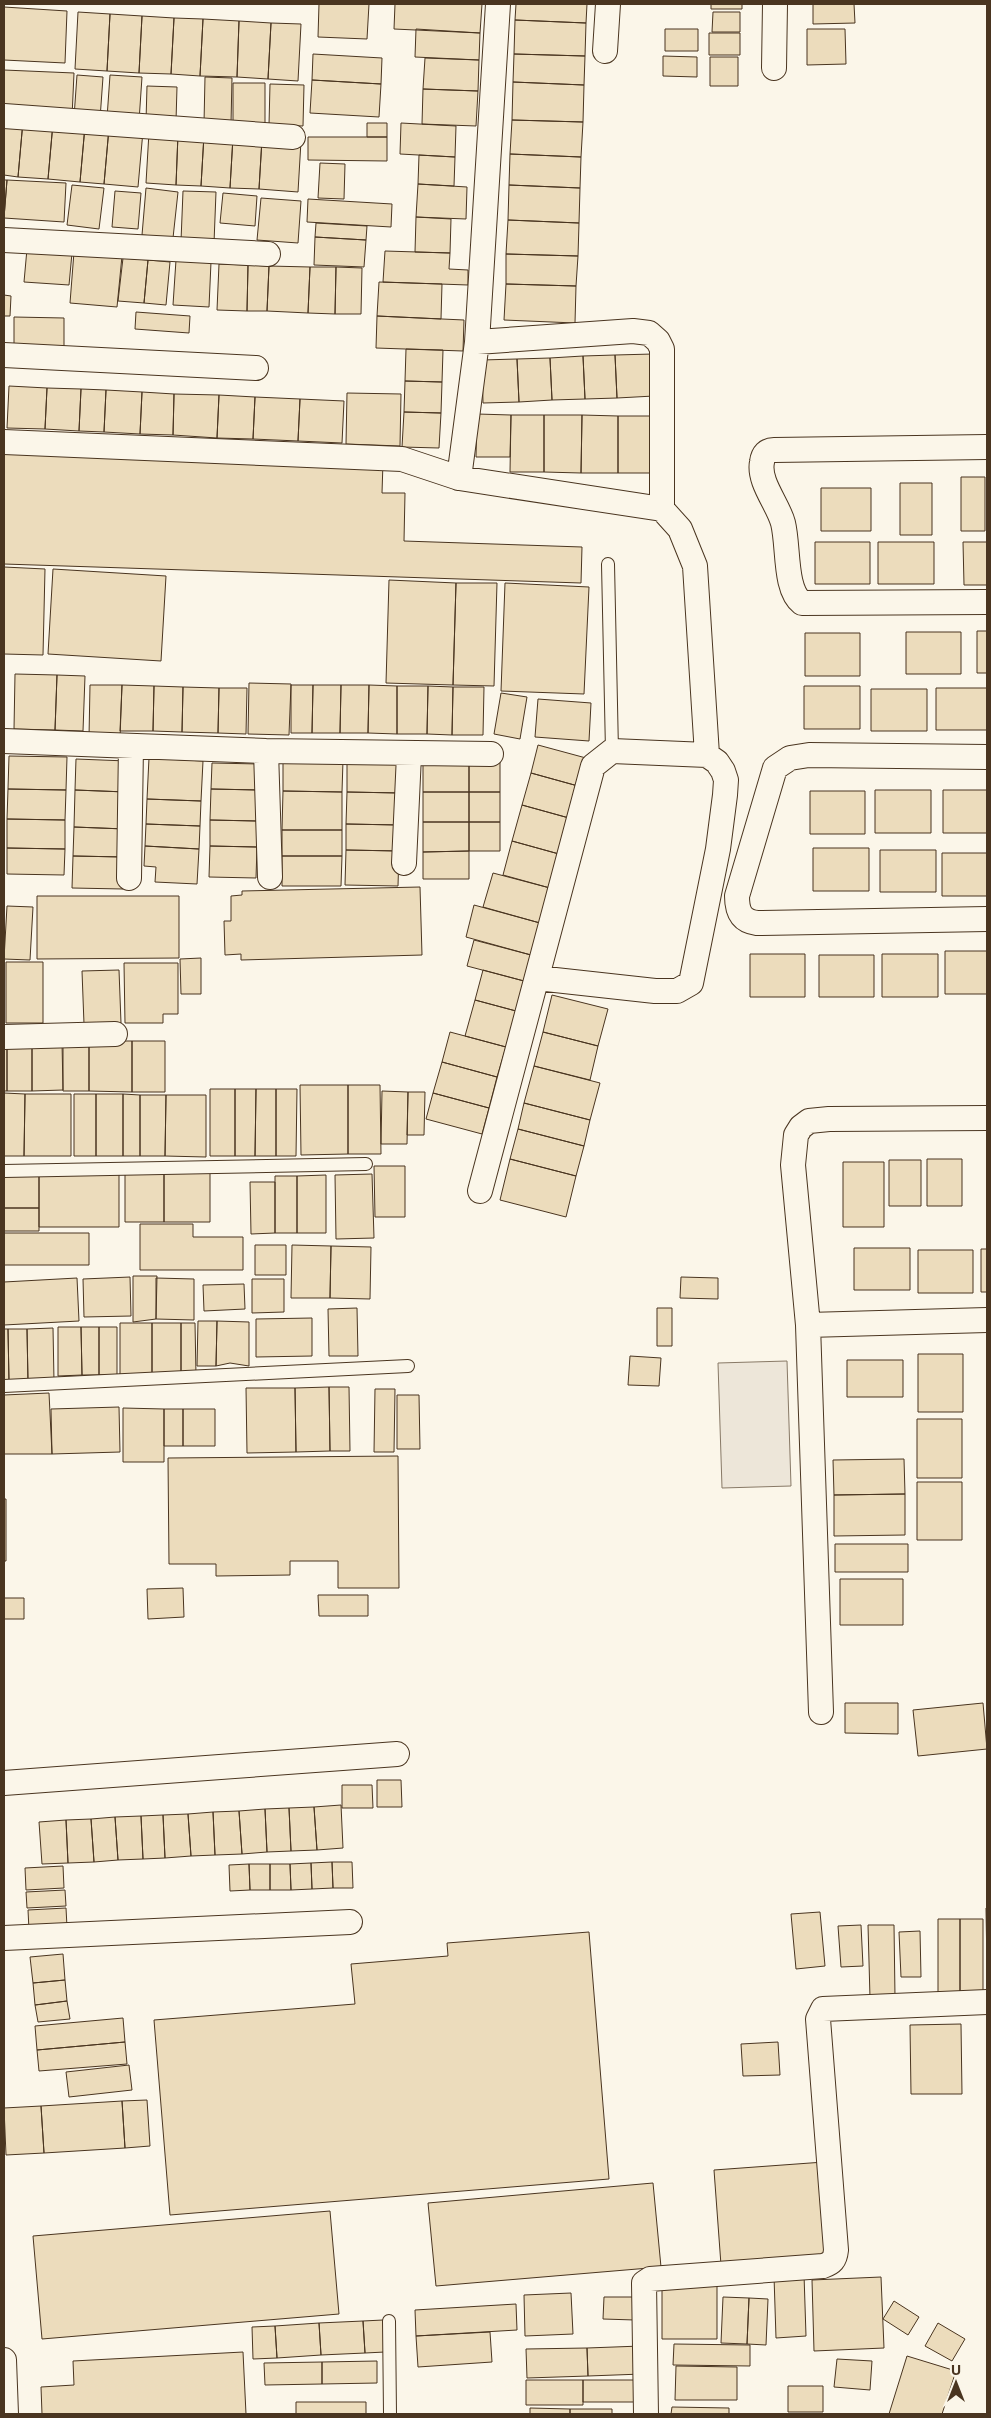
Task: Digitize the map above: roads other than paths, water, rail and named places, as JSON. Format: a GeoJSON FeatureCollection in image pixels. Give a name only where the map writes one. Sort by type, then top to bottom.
{"type":"FeatureCollection","features":[{"type":"Feature","properties":{"kind":"street"},"geometry":{"type":"LineString","coordinates":[[459,478],[477,342],[498,4]]}},
{"type":"Feature","properties":{"kind":"street"},"geometry":{"type":"LineString","coordinates":[[605,51],[608,4]]}},
{"type":"Feature","properties":{"kind":"street"},"geometry":{"type":"LineString","coordinates":[[774,68],[775,4]]}},
{"type":"Feature","properties":{"kind":"street"},"geometry":{"type":"LineString","coordinates":[[4,116],[293,137]]}},
{"type":"Feature","properties":{"kind":"street"},"geometry":{"type":"LineString","coordinates":[[4,240],[268,254]]}},
{"type":"Feature","properties":{"kind":"street"},"geometry":{"type":"LineString","coordinates":[[477,342],[633,331],[649,333],[662,349],[662,509]]}},
{"type":"Feature","properties":{"kind":"street"},"geometry":{"type":"LineString","coordinates":[[4,355],[256,368]]}},
{"type":"Feature","properties":{"kind":"street"},"geometry":{"type":"LineString","coordinates":[[4,442],[402,459],[459,478],[662,509],[680,529],[696,566],[707,755]]}},
{"type":"Feature","properties":{"kind":"street"},"geometry":{"type":"LineString","coordinates":[[987,446],[769,450],[762,462],[766,482],[783,522],[788,551],[790,587],[795,597],[802,603],[987,602]]}},
{"type":"Feature","properties":{"kind":"street"},"geometry":{"type":"LineString","coordinates":[[4,741],[266,751],[491,754]]}},
{"type":"Feature","properties":{"kind":"street"},"geometry":{"type":"LineString","coordinates":[[129,878],[131,746]]}},
{"type":"Feature","properties":{"kind":"street"},"geometry":{"type":"LineString","coordinates":[[480,1191],[593,766],[612,750],[707,755],[717,762],[726,780],[725,795],[718,849],[691,983],[677,991],[655,991],[537,978]]}},
{"type":"Feature","properties":{"kind":"street"},"geometry":{"type":"LineString","coordinates":[[266,751],[270,877]]}},
{"type":"Feature","properties":{"kind":"street"},"geometry":{"type":"LineString","coordinates":[[404,863],[409,754]]}},
{"type":"Feature","properties":{"kind":"street"},"geometry":{"type":"LineString","coordinates":[[987,756],[809,756],[790,758],[775,768],[737,896],[737,908],[740,915],[746,921],[757,923],[987,919]]}},
{"type":"Feature","properties":{"kind":"street"},"geometry":{"type":"LineString","coordinates":[[4,1037],[115,1034]]}},
{"type":"Feature","properties":{"kind":"street"},"geometry":{"type":"LineString","coordinates":[[821,1712],[808,1325],[793,1165],[796,1135],[801,1127],[809,1121],[828,1119],[987,1118]]}},
{"type":"Feature","properties":{"kind":"street"},"geometry":{"type":"LineString","coordinates":[[808,1325],[987,1326]]}},
{"type":"Feature","properties":{"kind":"street"},"geometry":{"type":"LineString","coordinates":[[4,1783],[397,1754]]}},
{"type":"Feature","properties":{"kind":"street"},"geometry":{"type":"LineString","coordinates":[[4,1938],[350,1922]]}},
{"type":"Feature","properties":{"kind":"street"},"geometry":{"type":"LineString","coordinates":[[646,2414],[644,2283],[650,2279],[823,2266],[830,2264],[835,2258],[836,2250],[818,2019],[823,2008],[987,2002]]}},
{"type":"Feature","properties":{"kind":"street"},"geometry":{"type":"LineString","coordinates":[[4,2360],[6,2414]]}},
{"type":"Feature","properties":{"kind":"lane"},"geometry":{"type":"LineString","coordinates":[[608,564],[612,750]]}},
{"type":"Feature","properties":{"kind":"lane"},"geometry":{"type":"LineString","coordinates":[[4,1171],[366,1164]]}},
{"type":"Feature","properties":{"kind":"lane"},"geometry":{"type":"LineString","coordinates":[[4,1386],[408,1366]]}},
{"type":"Feature","properties":{"kind":"lane"},"geometry":{"type":"LineString","coordinates":[[389,2321],[390,2414]]}}]}
